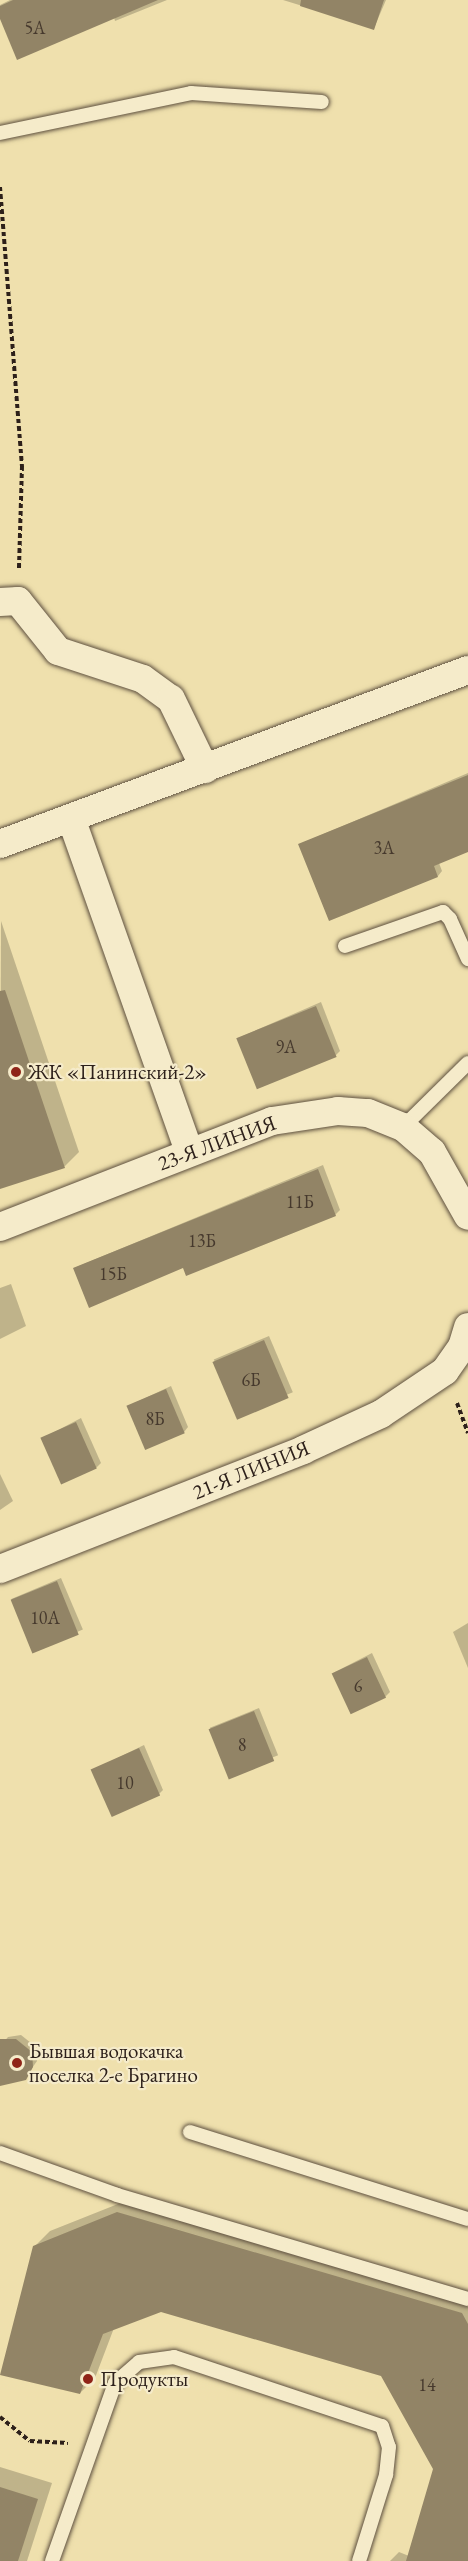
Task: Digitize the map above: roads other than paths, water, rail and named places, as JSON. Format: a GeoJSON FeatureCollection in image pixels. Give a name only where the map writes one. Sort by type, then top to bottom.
{"type":"FeatureCollection","features":[{"type":"Feature","properties":{"kind":"street"},"geometry":{"type":"LineString","coordinates":[[9,602],[58,651],[143,679],[171,699],[205,769]]}},
{"type":"Feature","properties":{"kind":"street"},"geometry":{"type":"LineString","coordinates":[[0,844],[468,670]]}},
{"type":"Feature","properties":{"kind":"street"},"geometry":{"type":"LineString","coordinates":[[71,818],[189,1152]]}},
{"type":"Feature","properties":{"kind":"street","name":"23-Я ЛИНИЯ"},"geometry":{"type":"LineString","coordinates":[[0,1227],[272,1121],[338,1111],[368,1113],[403,1127],[432,1152],[468,1216]]}},
{"type":"Feature","properties":{"kind":"street","name":"21-Я ЛИНИЯ"},"geometry":{"type":"LineString","coordinates":[[0,1569],[303,1450],[381,1414],[445,1371],[462,1347],[468,1327]]}},
{"type":"Feature","properties":{"kind":"lane"},"geometry":{"type":"LineString","coordinates":[[0,134],[191,93],[322,102]]}},
{"type":"Feature","properties":{"kind":"lane"},"geometry":{"type":"LineString","coordinates":[[345,946],[443,912],[450,919],[468,959]]}},
{"type":"Feature","properties":{"kind":"lane"},"geometry":{"type":"LineString","coordinates":[[403,1127],[468,1063]]}},
{"type":"Feature","properties":{"kind":"lane"},"geometry":{"type":"LineString","coordinates":[[190,2132],[468,2219]]}},
{"type":"Feature","properties":{"kind":"lane"},"geometry":{"type":"LineString","coordinates":[[0,2153],[117,2195],[468,2299]]}},
{"type":"Feature","properties":{"kind":"lane"},"geometry":{"type":"LineString","coordinates":[[52,2561],[116,2383],[138,2362],[174,2357],[382,2426],[389,2447],[386,2475],[359,2561]]}},
{"type":"Feature","properties":{"kind":"place","name":"ЖК «Панинский-2»"},"geometry":{"type":"Point","coordinates":[16,1072]}},
{"type":"Feature","properties":{"kind":"place","name":"Бывшая водокачка поселка 2-е Брагино"},"geometry":{"type":"Point","coordinates":[17,2063]}},
{"type":"Feature","properties":{"kind":"place","name":"Продукты"},"geometry":{"type":"Point","coordinates":[88,2379]}}]}
